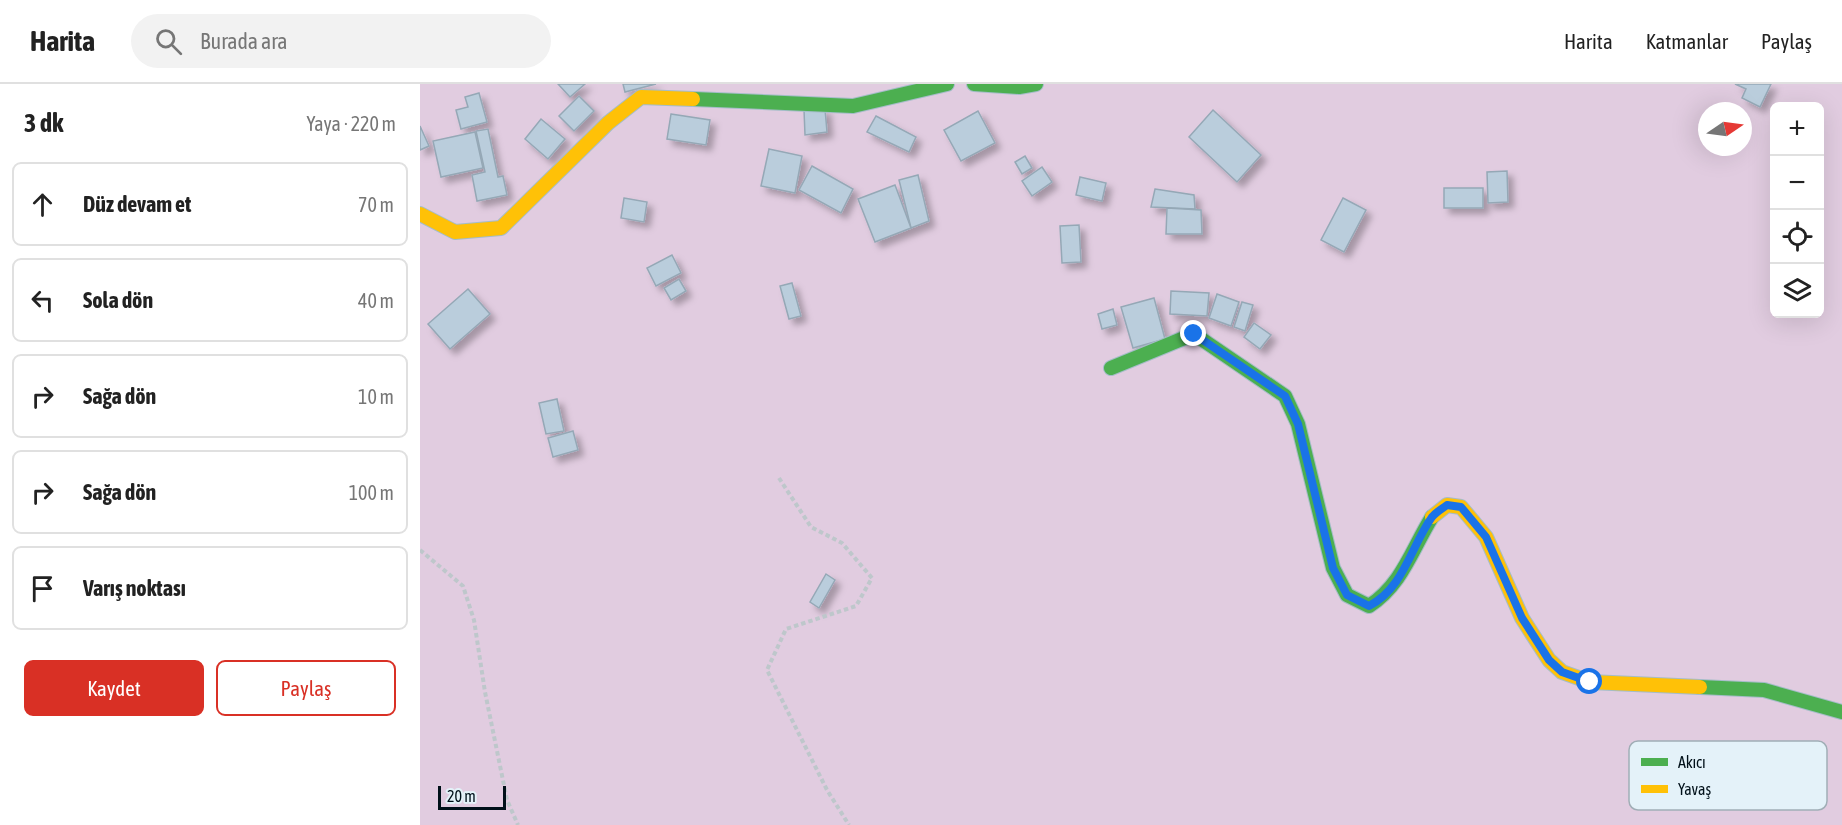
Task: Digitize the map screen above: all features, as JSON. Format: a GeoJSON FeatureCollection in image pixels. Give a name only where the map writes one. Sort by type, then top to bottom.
{"type":"FeatureCollection","features":[{"type":"Feature","properties":{"kind":"street"},"geometry":{"type":"LineString","coordinates":[[420,214],[455,232],[501,228],[608,123],[641,97],[853,106],[947,84]]}},
{"type":"Feature","properties":{"kind":"street"},"geometry":{"type":"LineString","coordinates":[[974,84],[1019,87],[1036,84]]}},
{"type":"Feature","properties":{"kind":"street"},"geometry":{"type":"LineString","coordinates":[[1112,368],[1194,334],[1285,396],[1298,424],[1333,568],[1347,595],[1369,606],[1381,599],[1399,577],[1433,516],[1447,505],[1461,507],[1486,537],[1522,618],[1549,660],[1562,672],[1590,682],[1764,690],[1842,712]]}},
{"type":"Feature","properties":{"kind":"path"},"geometry":{"type":"LineString","coordinates":[[779,478],[811,527],[842,543],[872,578],[856,606],[786,629],[767,670],[826,790],[849,825]]}},
{"type":"Feature","properties":{"kind":"path"},"geometry":{"type":"LineString","coordinates":[[420,550],[463,586],[474,620],[484,692],[507,800],[518,825]]}},
{"type":"Feature","properties":{"kind":"shaded area"},"geometry":{"type":"Polygon","coordinates":[[[420,84],[1842,84],[1842,825],[420,825],[420,84]]]}},
{"type":"Feature","properties":{"kind":"building"},"geometry":{"type":"Polygon","coordinates":[[[558,84],[585,84],[570,97],[558,84]]]}},
{"type":"Feature","properties":{"kind":"building"},"geometry":{"type":"Polygon","coordinates":[[[623,84],[656,84],[625,92],[623,84]]]}},
{"type":"Feature","properties":{"kind":"building"},"geometry":{"type":"Polygon","coordinates":[[[1735,84],[1771,84],[1760,107],[1742,98],[1746,89],[1735,84]]]}},
{"type":"Feature","properties":{"kind":"building"},"geometry":{"type":"Polygon","coordinates":[[[479,93],[487,122],[461,129],[456,110],[468,107],[465,97],[479,93]]]}},
{"type":"Feature","properties":{"kind":"building"},"geometry":{"type":"Polygon","coordinates":[[[579,96],[594,111],[574,131],[559,116],[579,96]]]}},
{"type":"Feature","properties":{"kind":"building"},"geometry":{"type":"Polygon","coordinates":[[[825,109],[827,132],[805,135],[804,110],[825,109]]]}},
{"type":"Feature","properties":{"kind":"building"},"geometry":{"type":"Polygon","coordinates":[[[1213,110],[1261,155],[1237,182],[1189,137],[1213,110]]]}},
{"type":"Feature","properties":{"kind":"building"},"geometry":{"type":"Polygon","coordinates":[[[978,111],[995,143],[961,161],[944,130],[978,111]]]}},
{"type":"Feature","properties":{"kind":"building"},"geometry":{"type":"Polygon","coordinates":[[[671,114],[710,120],[706,145],[667,139],[671,114]]]}},
{"type":"Feature","properties":{"kind":"building"},"geometry":{"type":"Polygon","coordinates":[[[876,116],[916,137],[909,152],[867,132],[876,116]]]}},
{"type":"Feature","properties":{"kind":"building"},"geometry":{"type":"Polygon","coordinates":[[[541,119],[565,139],[548,159],[525,139],[541,119]]]}},
{"type":"Feature","properties":{"kind":"building"},"geometry":{"type":"Polygon","coordinates":[[[420,126],[429,146],[420,150],[420,126]]]}},
{"type":"Feature","properties":{"kind":"building"},"geometry":{"type":"Polygon","coordinates":[[[488,129],[498,177],[503,176],[507,195],[477,201],[472,175],[485,172],[476,131],[488,129]]]}},
{"type":"Feature","properties":{"kind":"building"},"geometry":{"type":"Polygon","coordinates":[[[475,132],[483,168],[441,177],[433,141],[475,132]]]}},
{"type":"Feature","properties":{"kind":"building"},"geometry":{"type":"Polygon","coordinates":[[[769,149],[802,156],[795,193],[761,186],[769,149]]]}},
{"type":"Feature","properties":{"kind":"building"},"geometry":{"type":"Polygon","coordinates":[[[1025,156],[1032,168],[1022,174],[1015,162],[1025,156]]]}},
{"type":"Feature","properties":{"kind":"building"},"geometry":{"type":"Polygon","coordinates":[[[812,166],[853,189],[841,213],[799,190],[812,166]]]}},
{"type":"Feature","properties":{"kind":"building"},"geometry":{"type":"Polygon","coordinates":[[[1042,167],[1052,182],[1032,196],[1022,181],[1042,167]]]}},
{"type":"Feature","properties":{"kind":"building"},"geometry":{"type":"Polygon","coordinates":[[[1507,171],[1508,202],[1488,203],[1487,172],[1507,171]]]}},
{"type":"Feature","properties":{"kind":"building"},"geometry":{"type":"Polygon","coordinates":[[[918,175],[929,221],[911,228],[899,180],[918,175]]]}},
{"type":"Feature","properties":{"kind":"building"},"geometry":{"type":"Polygon","coordinates":[[[1080,177],[1106,183],[1102,201],[1076,195],[1080,177]]]}},
{"type":"Feature","properties":{"kind":"building"},"geometry":{"type":"Polygon","coordinates":[[[895,185],[911,228],[875,242],[858,199],[895,185]]]}},
{"type":"Feature","properties":{"kind":"building"},"geometry":{"type":"Polygon","coordinates":[[[1444,188],[1483,188],[1483,208],[1444,208],[1444,188]]]}},
{"type":"Feature","properties":{"kind":"building"},"geometry":{"type":"Polygon","coordinates":[[[1155,189],[1194,195],[1195,209],[1151,207],[1155,189]]]}},
{"type":"Feature","properties":{"kind":"building"},"geometry":{"type":"Polygon","coordinates":[[[624,198],[647,202],[644,222],[621,218],[624,198]]]}},
{"type":"Feature","properties":{"kind":"building"},"geometry":{"type":"Polygon","coordinates":[[[1343,198],[1366,210],[1344,252],[1321,240],[1343,198]]]}},
{"type":"Feature","properties":{"kind":"building"},"geometry":{"type":"Polygon","coordinates":[[[1167,208],[1201,210],[1202,234],[1166,234],[1167,208]]]}},
{"type":"Feature","properties":{"kind":"building"},"geometry":{"type":"Polygon","coordinates":[[[1079,225],[1081,262],[1062,263],[1060,226],[1079,225]]]}},
{"type":"Feature","properties":{"kind":"building"},"geometry":{"type":"Polygon","coordinates":[[[672,255],[681,273],[656,286],[647,268],[672,255]]]}},
{"type":"Feature","properties":{"kind":"building"},"geometry":{"type":"Polygon","coordinates":[[[679,279],[686,291],[671,300],[664,288],[679,279]]]}},
{"type":"Feature","properties":{"kind":"building"},"geometry":{"type":"Polygon","coordinates":[[[792,283],[801,316],[789,319],[780,286],[792,283]]]}},
{"type":"Feature","properties":{"kind":"building"},"geometry":{"type":"Polygon","coordinates":[[[468,289],[490,314],[450,349],[428,324],[468,289]]]}},
{"type":"Feature","properties":{"kind":"building"},"geometry":{"type":"Polygon","coordinates":[[[1171,291],[1209,293],[1207,316],[1170,314],[1171,291]]]}},
{"type":"Feature","properties":{"kind":"building"},"geometry":{"type":"Polygon","coordinates":[[[1217,294],[1239,302],[1231,326],[1209,318],[1217,294]]]}},
{"type":"Feature","properties":{"kind":"building"},"geometry":{"type":"Polygon","coordinates":[[[1154,298],[1165,339],[1133,348],[1121,307],[1154,298]]]}},
{"type":"Feature","properties":{"kind":"building"},"geometry":{"type":"Polygon","coordinates":[[[1242,302],[1253,305],[1245,331],[1234,327],[1242,302]]]}},
{"type":"Feature","properties":{"kind":"building"},"geometry":{"type":"Polygon","coordinates":[[[1113,309],[1117,325],[1102,329],[1098,314],[1113,309]]]}},
{"type":"Feature","properties":{"kind":"building"},"geometry":{"type":"Polygon","coordinates":[[[1254,323],[1271,335],[1260,349],[1244,337],[1254,323]]]}},
{"type":"Feature","properties":{"kind":"building"},"geometry":{"type":"Polygon","coordinates":[[[557,399],[564,431],[546,434],[539,403],[557,399]]]}},
{"type":"Feature","properties":{"kind":"building"},"geometry":{"type":"Polygon","coordinates":[[[573,431],[578,450],[553,457],[548,438],[573,431]]]}},
{"type":"Feature","properties":{"kind":"building"},"geometry":{"type":"Polygon","coordinates":[[[826,574],[835,580],[819,608],[810,602],[826,574]]]}},
{"type":"Feature","properties":{"kind":"traffic: fast"},"geometry":{"type":"LineString","coordinates":[[693,99],[853,106],[947,84]]}},
{"type":"Feature","properties":{"kind":"traffic: fast"},"geometry":{"type":"LineString","coordinates":[[974,84],[1019,87],[1036,84]]}},
{"type":"Feature","properties":{"kind":"traffic: fast"},"geometry":{"type":"LineString","coordinates":[[1111,368],[1194,334],[1285,396],[1298,424],[1333,568],[1347,595],[1369,606],[1390,588],[1398,577],[1432,517]]}},
{"type":"Feature","properties":{"kind":"traffic: fast"},"geometry":{"type":"LineString","coordinates":[[1700,687],[1764,690],[1842,712]]}},
{"type":"Feature","properties":{"kind":"traffic: slow"},"geometry":{"type":"LineString","coordinates":[[420,214],[455,232],[501,228],[608,123],[641,97],[693,99]]}},
{"type":"Feature","properties":{"kind":"traffic: slow"},"geometry":{"type":"LineString","coordinates":[[1432,517],[1447,505],[1461,507],[1486,537],[1522,618],[1549,660],[1562,672],[1590,682],[1700,687]]}},
{"type":"Feature","properties":{"kind":"route"},"geometry":{"type":"LineString","coordinates":[[1194,334],[1285,396],[1298,424],[1333,568],[1347,595],[1369,606],[1381,599],[1399,577],[1433,516],[1447,505],[1461,507],[1486,537],[1522,618],[1549,660],[1562,672],[1590,682]]}}]}
